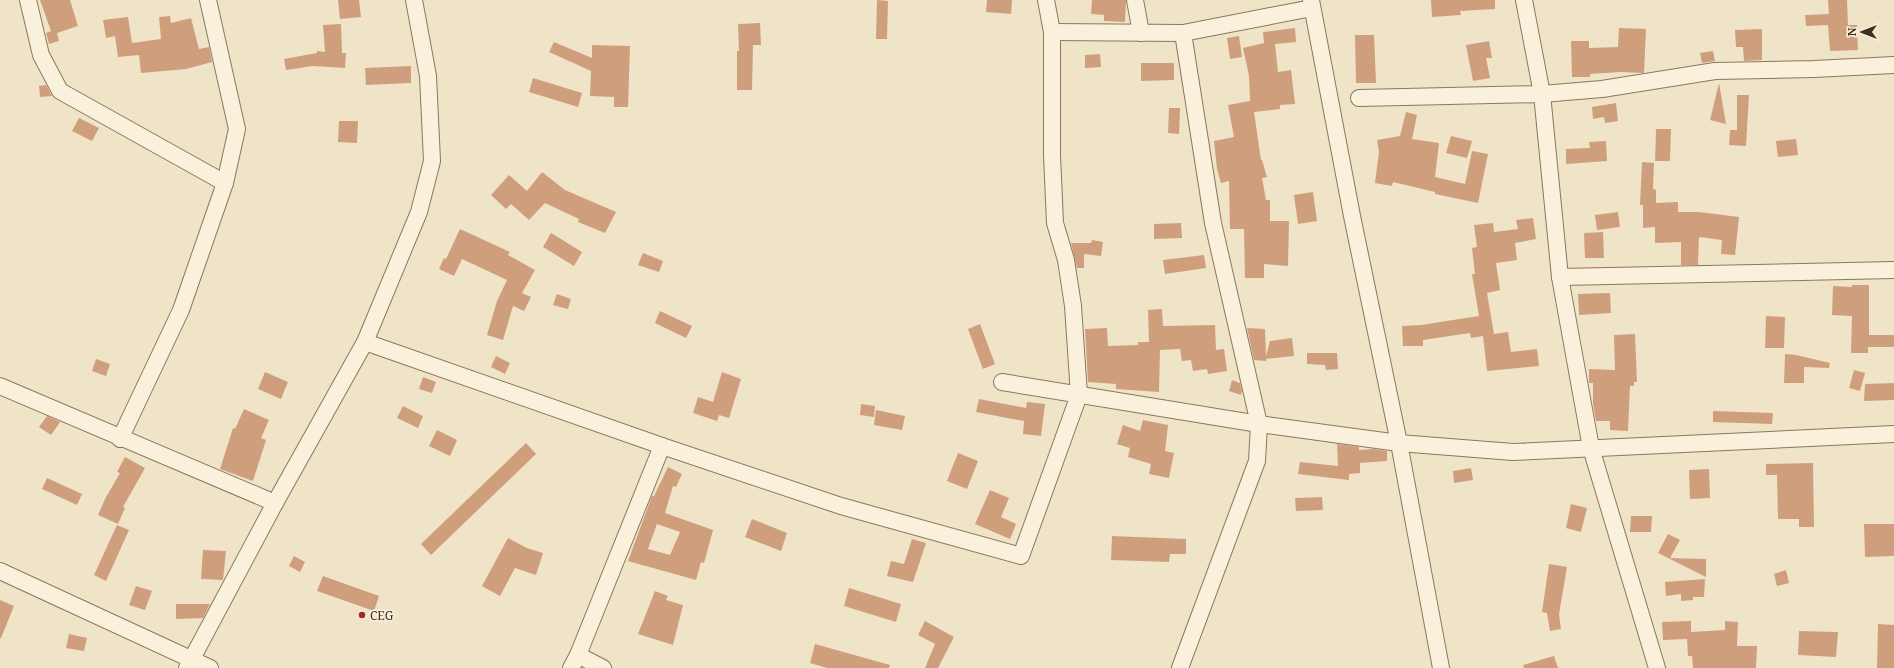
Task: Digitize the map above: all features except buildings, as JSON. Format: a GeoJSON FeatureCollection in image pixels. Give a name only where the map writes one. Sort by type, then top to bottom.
{"type":"FeatureCollection","features":[{"type":"Feature","properties":{"kind":"street"},"geometry":{"type":"LineString","coordinates":[[28,0],[41,55],[60,91],[225,183]]}},
{"type":"Feature","properties":{"kind":"street"},"geometry":{"type":"LineString","coordinates":[[120,438],[181,310],[225,183],[237,129],[208,0]]}},
{"type":"Feature","properties":{"kind":"street"},"geometry":{"type":"LineString","coordinates":[[189,663],[275,503],[365,342],[420,212],[432,161],[428,76],[414,0]]}},
{"type":"Feature","properties":{"kind":"street"},"geometry":{"type":"LineString","coordinates":[[365,342],[662,446],[841,506],[1021,556],[1079,395],[1073,306],[1066,260],[1056,223],[1054,199],[1052,32],[1046,0]]}},
{"type":"Feature","properties":{"kind":"street"},"geometry":{"type":"LineString","coordinates":[[1135,0],[1141,33]]}},
{"type":"Feature","properties":{"kind":"street"},"geometry":{"type":"LineString","coordinates":[[1524,0],[1542,94],[1560,277],[1591,448],[1657,668]]}},
{"type":"Feature","properties":{"kind":"street"},"geometry":{"type":"LineString","coordinates":[[1052,32],[1183,33],[1311,4],[1352,216],[1399,443],[1441,668]]}},
{"type":"Feature","properties":{"kind":"street"},"geometry":{"type":"LineString","coordinates":[[1180,668],[1257,461],[1259,424],[1213,222],[1183,33]]}},
{"type":"Feature","properties":{"kind":"street"},"geometry":{"type":"LineString","coordinates":[[1359,98],[1542,94],[1602,88],[1715,72],[1894,65]]}},
{"type":"Feature","properties":{"kind":"street"},"geometry":{"type":"LineString","coordinates":[[1560,277],[1894,270]]}},
{"type":"Feature","properties":{"kind":"street"},"geometry":{"type":"LineString","coordinates":[[1002,382],[1259,424],[1399,443],[1513,452],[1894,434]]}},
{"type":"Feature","properties":{"kind":"street"},"geometry":{"type":"LineString","coordinates":[[0,386],[275,503]]}},
{"type":"Feature","properties":{"kind":"street"},"geometry":{"type":"LineString","coordinates":[[603,668],[575,661],[662,446]]}},
{"type":"Feature","properties":{"kind":"street"},"geometry":{"type":"LineString","coordinates":[[0,571],[189,663],[210,668]]}},
{"type":"Feature","properties":{"kind":"place","name":"CEG"},"geometry":{"type":"Point","coordinates":[362,615]}}]}
